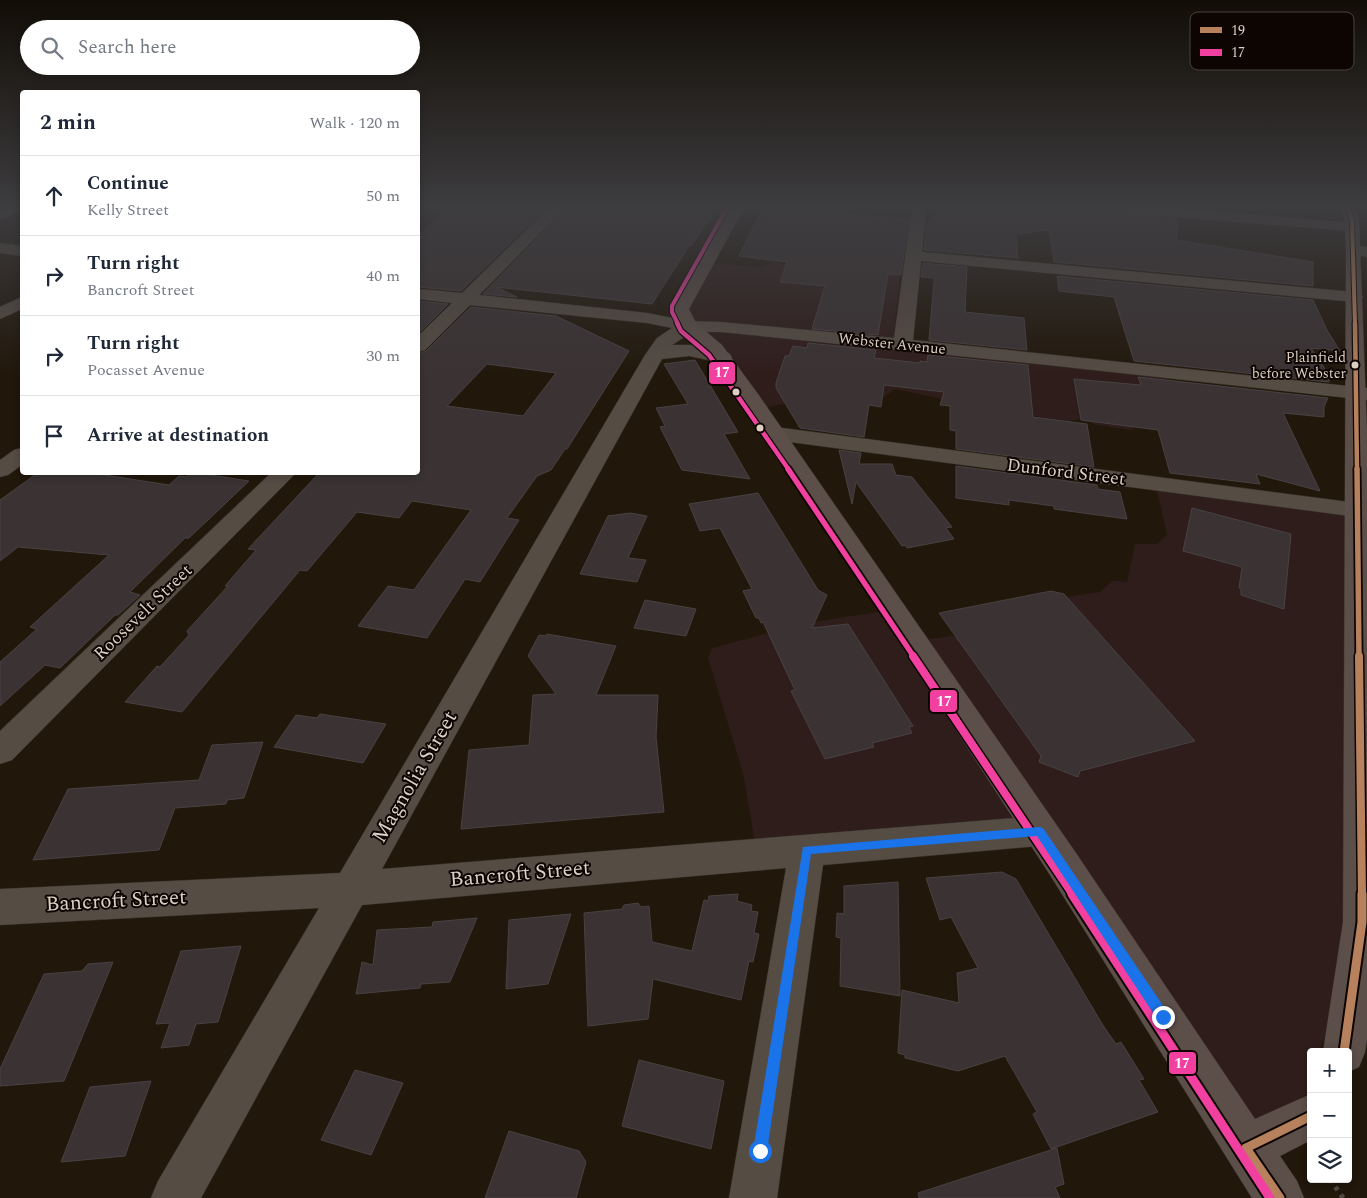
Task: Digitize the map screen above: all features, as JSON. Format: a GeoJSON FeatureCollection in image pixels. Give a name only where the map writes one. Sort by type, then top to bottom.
{"type":"FeatureCollection","features":[{"type":"Feature","properties":{"kind":"main road"},"geometry":{"type":"LineString","coordinates":[[705,264],[680,309],[688,326],[722,357],[775,434],[1180,1042],[1246,1148],[1280,1198]]}},
{"type":"Feature","properties":{"kind":"main road"},"geometry":{"type":"LineString","coordinates":[[1345,1048],[1365,930],[1362,557],[1357,510],[1361,394],[1354,297],[1355,264]]}},
{"type":"Feature","properties":{"kind":"main road"},"geometry":{"type":"LineString","coordinates":[[1246,1148],[1307,1118]]}},
{"type":"Feature","properties":{"kind":"street"},"geometry":{"type":"LineString","coordinates":[[420,344],[502,264]]}},
{"type":"Feature","properties":{"kind":"street"},"geometry":{"type":"LineString","coordinates":[[903,345],[913,264]]}},
{"type":"Feature","properties":{"kind":"street"},"geometry":{"type":"LineString","coordinates":[[999,264],[1354,297]]}},
{"type":"Feature","properties":{"kind":"street","name":"Webster Avenue"},"geometry":{"type":"LineString","coordinates":[[420,294],[647,318],[688,326],[722,326],[1038,358],[1361,394]]}},
{"type":"Feature","properties":{"kind":"street"},"geometry":{"type":"LineString","coordinates":[[0,314],[20,303]]}},
{"type":"Feature","properties":{"kind":"street","name":"Magnolia Street"},"geometry":{"type":"LineString","coordinates":[[175,1198],[655,355],[664,342],[688,326]]}},
{"type":"Feature","properties":{"kind":"street"},"geometry":{"type":"LineString","coordinates":[[655,355],[670,350],[695,350],[722,357]]}},
{"type":"Feature","properties":{"kind":"street","name":"Dunford Street"},"geometry":{"type":"LineString","coordinates":[[775,434],[1357,510]]}},
{"type":"Feature","properties":{"kind":"street"},"geometry":{"type":"LineString","coordinates":[[0,470],[20,455]]}},
{"type":"Feature","properties":{"kind":"street","name":"Roosevelt Street"},"geometry":{"type":"LineString","coordinates":[[0,751],[283,475]]}},
{"type":"Feature","properties":{"kind":"street","name":"Bancroft Street"},"geometry":{"type":"LineString","coordinates":[[0,907],[351,889],[1039,832]]}},
{"type":"Feature","properties":{"kind":"street"},"geometry":{"type":"LineString","coordinates":[[753,1198],[807,850]]}},
{"type":"Feature","properties":{"kind":"path"},"geometry":{"type":"LineString","coordinates":[[1333,1183],[1343,1198]]}},
{"type":"Feature","properties":{"kind":"shaded area"},"geometry":{"type":"Polygon","coordinates":[[[710,264],[760,267],[770,264],[784,264],[807,269],[900,274],[893,342],[1166,374],[1177,400],[1145,416],[1132,430],[1097,425],[1081,419],[1068,421],[988,409],[895,389],[877,402],[807,399],[754,410],[721,365],[675,321],[710,264]]]}},
{"type":"Feature","properties":{"kind":"shaded area"},"geometry":{"type":"Polygon","coordinates":[[[1156,486],[1346,512],[1345,969],[1321,1048],[1307,1048],[1307,1094],[1243,1144],[1027,830],[755,843],[743,773],[708,658],[712,648],[806,623],[884,611],[906,642],[983,632],[1065,597],[1100,592],[1112,581],[1127,582],[1135,544],[1157,544],[1167,535],[1156,486]]]}},
{"type":"Feature","properties":{"kind":"building"},"geometry":{"type":"Polygon","coordinates":[[[420,264],[489,264],[461,291],[420,287],[420,264]]]}},
{"type":"Feature","properties":{"kind":"building"},"geometry":{"type":"Polygon","coordinates":[[[512,264],[678,264],[652,304],[496,287],[517,297],[483,294],[512,264]]]}},
{"type":"Feature","properties":{"kind":"building"},"geometry":{"type":"Polygon","coordinates":[[[786,264],[903,264],[901,275],[888,274],[878,335],[812,329],[825,286],[780,282],[786,264]]]}},
{"type":"Feature","properties":{"kind":"building"},"geometry":{"type":"Polygon","coordinates":[[[923,264],[967,267],[965,312],[1024,318],[1027,350],[929,340],[934,278],[921,277],[923,264]]]}},
{"type":"Feature","properties":{"kind":"building"},"geometry":{"type":"Polygon","coordinates":[[[1075,264],[1313,264],[1313,286],[1075,264]]]}},
{"type":"Feature","properties":{"kind":"building"},"geometry":{"type":"Polygon","coordinates":[[[1057,276],[1313,300],[1327,330],[1340,351],[1311,348],[1329,375],[1329,382],[1134,361],[1114,297],[1059,291],[1057,276]]]}},
{"type":"Feature","properties":{"kind":"building"},"geometry":{"type":"Polygon","coordinates":[[[420,301],[448,304],[420,332],[420,301]]]}},
{"type":"Feature","properties":{"kind":"building"},"geometry":{"type":"Polygon","coordinates":[[[471,307],[556,316],[629,351],[567,449],[565,449],[551,470],[537,476],[507,518],[519,520],[480,582],[465,579],[427,638],[358,626],[388,586],[414,590],[471,510],[412,501],[399,518],[357,512],[307,571],[300,570],[182,712],[125,702],[157,666],[160,667],[189,635],[187,631],[228,586],[225,586],[256,550],[248,549],[317,475],[420,475],[420,353],[426,351],[471,307]],[[487,364],[447,406],[523,416],[556,373],[487,364]]]}},
{"type":"Feature","properties":{"kind":"building"},"geometry":{"type":"Polygon","coordinates":[[[808,343],[876,350],[874,358],[920,363],[920,361],[927,362],[928,355],[1028,365],[1033,417],[1087,424],[1094,467],[956,449],[956,431],[950,430],[950,406],[940,405],[944,392],[884,385],[881,407],[869,405],[864,437],[800,428],[776,388],[776,383],[785,356],[789,356],[793,346],[807,348],[808,343]]]}},
{"type":"Feature","properties":{"kind":"building"},"geometry":{"type":"Polygon","coordinates":[[[695,360],[738,432],[724,434],[750,479],[682,470],[660,427],[665,426],[656,408],[688,404],[664,364],[695,360]]]}},
{"type":"Feature","properties":{"kind":"building"},"geometry":{"type":"Polygon","coordinates":[[[1138,377],[1328,398],[1324,407],[1324,417],[1283,413],[1320,491],[1256,474],[1260,484],[1170,473],[1158,430],[1081,420],[1074,379],[1141,385],[1138,377]]]}},
{"type":"Feature","properties":{"kind":"building"},"geometry":{"type":"Polygon","coordinates":[[[839,450],[861,453],[859,464],[892,464],[896,475],[912,477],[952,527],[946,528],[954,539],[907,548],[905,545],[902,546],[856,482],[852,504],[839,450]]]}},
{"type":"Feature","properties":{"kind":"building"},"geometry":{"type":"Polygon","coordinates":[[[956,466],[1097,485],[1098,489],[1120,492],[1127,519],[1054,509],[1054,506],[1009,500],[1009,505],[956,498],[956,466]]]}},
{"type":"Feature","properties":{"kind":"building"},"geometry":{"type":"Polygon","coordinates":[[[35,475],[104,475],[169,485],[179,476],[186,477],[188,475],[211,475],[249,481],[189,538],[185,538],[130,592],[140,595],[118,615],[115,615],[60,668],[45,665],[0,706],[0,662],[37,629],[30,627],[109,555],[18,547],[0,561],[0,500],[35,475]]]}},
{"type":"Feature","properties":{"kind":"building"},"geometry":{"type":"Polygon","coordinates":[[[758,493],[818,590],[827,595],[812,628],[848,624],[913,726],[909,727],[912,733],[872,743],[874,747],[825,759],[791,691],[795,690],[763,622],[761,623],[759,618],[756,618],[743,591],[752,589],[720,528],[700,531],[689,504],[758,493]]]}},
{"type":"Feature","properties":{"kind":"building"},"geometry":{"type":"Polygon","coordinates":[[[1192,508],[1291,534],[1284,609],[1241,595],[1241,589],[1239,588],[1242,567],[1183,551],[1192,508]]]}},
{"type":"Feature","properties":{"kind":"building"},"geometry":{"type":"Polygon","coordinates":[[[630,513],[647,516],[628,558],[646,560],[637,582],[580,574],[608,516],[630,513]]]}},
{"type":"Feature","properties":{"kind":"building"},"geometry":{"type":"Polygon","coordinates":[[[1051,591],[1064,594],[1195,741],[1080,771],[1078,777],[1039,762],[1041,756],[939,613],[1051,591]]]}},
{"type":"Feature","properties":{"kind":"building"},"geometry":{"type":"Polygon","coordinates":[[[645,600],[696,609],[686,636],[634,628],[645,600]]]}},
{"type":"Feature","properties":{"kind":"building"},"geometry":{"type":"Polygon","coordinates":[[[547,634],[616,646],[596,695],[658,695],[656,737],[664,812],[461,829],[469,750],[529,745],[533,695],[556,694],[528,656],[539,635],[546,636],[547,634]]]}},
{"type":"Feature","properties":{"kind":"building"},"geometry":{"type":"Polygon","coordinates":[[[320,714],[386,724],[363,763],[274,747],[296,715],[317,718],[320,714]]]}},
{"type":"Feature","properties":{"kind":"building"},"geometry":{"type":"Polygon","coordinates":[[[263,742],[244,798],[227,800],[226,804],[175,808],[159,850],[33,860],[68,789],[199,780],[212,745],[263,742]]]}},
{"type":"Feature","properties":{"kind":"building"},"geometry":{"type":"Polygon","coordinates":[[[1002,872],[1016,879],[1104,1027],[1116,1044],[1121,1042],[1144,1079],[1139,1080],[1158,1112],[1051,1149],[1033,1114],[1037,1112],[1005,1056],[958,1071],[905,1058],[905,1055],[898,1053],[902,990],[959,1003],[957,973],[978,968],[951,917],[940,920],[926,878],[1002,872]]]}},
{"type":"Feature","properties":{"kind":"building"},"geometry":{"type":"Polygon","coordinates":[[[898,882],[900,996],[840,986],[841,938],[836,937],[837,913],[844,914],[844,886],[898,882]]]}},
{"type":"Feature","properties":{"kind":"building"},"geometry":{"type":"Polygon","coordinates":[[[738,894],[737,901],[752,905],[751,911],[758,912],[754,933],[759,934],[753,962],[749,961],[741,1000],[653,979],[648,1019],[588,1026],[584,913],[622,909],[624,905],[638,903],[641,907],[649,906],[652,942],[692,951],[704,900],[708,901],[709,896],[738,894]]]}},
{"type":"Feature","properties":{"kind":"building"},"geometry":{"type":"Polygon","coordinates":[[[571,914],[548,984],[506,989],[509,920],[571,914]]]}},
{"type":"Feature","properties":{"kind":"building"},"geometry":{"type":"Polygon","coordinates":[[[477,918],[450,982],[421,984],[420,988],[356,994],[362,962],[373,965],[377,930],[432,927],[433,922],[477,918]]]}},
{"type":"Feature","properties":{"kind":"building"},"geometry":{"type":"Polygon","coordinates":[[[241,946],[218,1022],[196,1024],[189,1045],[161,1048],[170,1023],[156,1024],[181,951],[241,946]]]}},
{"type":"Feature","properties":{"kind":"building"},"geometry":{"type":"Polygon","coordinates":[[[113,962],[64,1081],[0,1086],[0,1069],[44,974],[82,971],[88,964],[113,962]]]}},
{"type":"Feature","properties":{"kind":"building"},"geometry":{"type":"Polygon","coordinates":[[[639,1060],[724,1081],[711,1149],[622,1126],[639,1060]]]}},
{"type":"Feature","properties":{"kind":"building"},"geometry":{"type":"Polygon","coordinates":[[[355,1070],[403,1083],[371,1155],[321,1140],[355,1070]]]}},
{"type":"Feature","properties":{"kind":"building"},"geometry":{"type":"Polygon","coordinates":[[[151,1081],[125,1156],[61,1162],[90,1087],[151,1081]]]}},
{"type":"Feature","properties":{"kind":"building"},"geometry":{"type":"Polygon","coordinates":[[[509,1131],[579,1151],[586,1162],[576,1198],[485,1198],[509,1131]]]}},
{"type":"Feature","properties":{"kind":"building"},"geometry":{"type":"Polygon","coordinates":[[[1057,1148],[1064,1184],[1055,1187],[1060,1198],[919,1198],[918,1193],[1057,1148]]]}},
{"type":"Feature","properties":{"kind":"transit line","name":"17"},"geometry":{"type":"LineString","coordinates":[[696,264],[672,306],[672,312],[681,331],[709,355],[744,403],[1056,869],[1270,1198]]}},
{"type":"Feature","properties":{"kind":"transit line","name":"19"},"geometry":{"type":"LineString","coordinates":[[1345,1048],[1362,922],[1354,264]]}},
{"type":"Feature","properties":{"kind":"transit line","name":"19"},"geometry":{"type":"LineString","coordinates":[[1246,1148],[1307,1118]]}},
{"type":"Feature","properties":{"kind":"transit line","name":"19"},"geometry":{"type":"LineString","coordinates":[[1246,1148],[1280,1198]]}},
{"type":"Feature","properties":{"kind":"place","name":"Plainfield before Webster"},"geometry":{"type":"Point","coordinates":[1355,365]}},
{"type":"Feature","properties":{"kind":"route"},"geometry":{"type":"LineString","coordinates":[[760,1151],[807,850],[1039,832],[1063,864],[1163,1017]]}}]}
